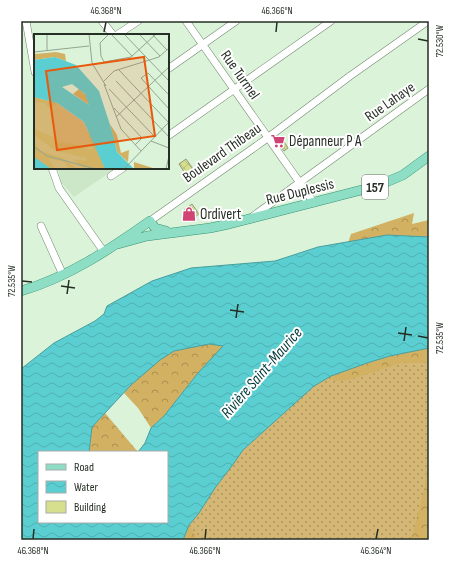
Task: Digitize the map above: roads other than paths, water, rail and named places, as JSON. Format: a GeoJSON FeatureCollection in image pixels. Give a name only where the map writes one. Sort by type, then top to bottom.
{"type":"FeatureCollection","features":[{"type":"Feature","properties":{"kind":"main road","name":"Rue Duplessis"},"geometry":{"type":"LineString","coordinates":[[118,244],[144,236],[210,228],[249,220],[363,190],[390,182],[428,160]]}},
{"type":"Feature","properties":{"kind":"main road"},"geometry":{"type":"LineString","coordinates":[[150,221],[157,229],[169,232]]}},
{"type":"Feature","properties":{"kind":"main road","name":"Boulevard Thibeau"},"geometry":{"type":"LineString","coordinates":[[21,291],[63,275],[118,244],[150,221]]}},
{"type":"Feature","properties":{"kind":"street"},"geometry":{"type":"LineString","coordinates":[[26,21],[34,66]]}},
{"type":"Feature","properties":{"kind":"street"},"geometry":{"type":"LineString","coordinates":[[102,21],[112,34]]}},
{"type":"Feature","properties":{"kind":"street"},"geometry":{"type":"LineString","coordinates":[[118,34],[138,21]]}},
{"type":"Feature","properties":{"kind":"street","name":"Rue Turmel"},"geometry":{"type":"LineString","coordinates":[[186,21],[314,203]]}},
{"type":"Feature","properties":{"kind":"street"},"geometry":{"type":"LineString","coordinates":[[169,67],[236,21]]}},
{"type":"Feature","properties":{"kind":"street"},"geometry":{"type":"LineString","coordinates":[[169,135],[332,21]]}},
{"type":"Feature","properties":{"kind":"street","name":"Boulevard Thibeau"},"geometry":{"type":"LineString","coordinates":[[150,221],[428,21]]}},
{"type":"Feature","properties":{"kind":"street","name":"Rue Lahaye"},"geometry":{"type":"LineString","coordinates":[[249,220],[299,182],[429,89]]}},
{"type":"Feature","properties":{"kind":"street"},"geometry":{"type":"LineString","coordinates":[[52,169],[59,188],[104,252]]}},
{"type":"Feature","properties":{"kind":"street"},"geometry":{"type":"LineString","coordinates":[[111,176],[122,169]]}},
{"type":"Feature","properties":{"kind":"street"},"geometry":{"type":"LineString","coordinates":[[41,226],[63,275]]}},
{"type":"Feature","properties":{"kind":"water","name":"Rivière Saint-Maurice"},"geometry":{"type":"Polygon","coordinates":[[[387,235],[429,237],[429,348],[390,356],[367,363],[331,376],[314,386],[243,450],[189,525],[183,540],[21,540],[21,369],[54,343],[95,321],[104,314],[107,306],[152,281],[191,268],[275,261],[318,247],[387,235]],[[209,344],[174,351],[160,360],[131,385],[92,427],[89,451],[38,451],[38,523],[168,523],[168,451],[139,451],[145,443],[151,428],[164,416],[198,373],[223,346],[209,344]]]}},
{"type":"Feature","properties":{"kind":"place","name":"Dépanneur P A"},"geometry":{"type":"Point","coordinates":[278,141]}},
{"type":"Feature","properties":{"kind":"place","name":"Ordivert"},"geometry":{"type":"Point","coordinates":[189,214]}}]}
